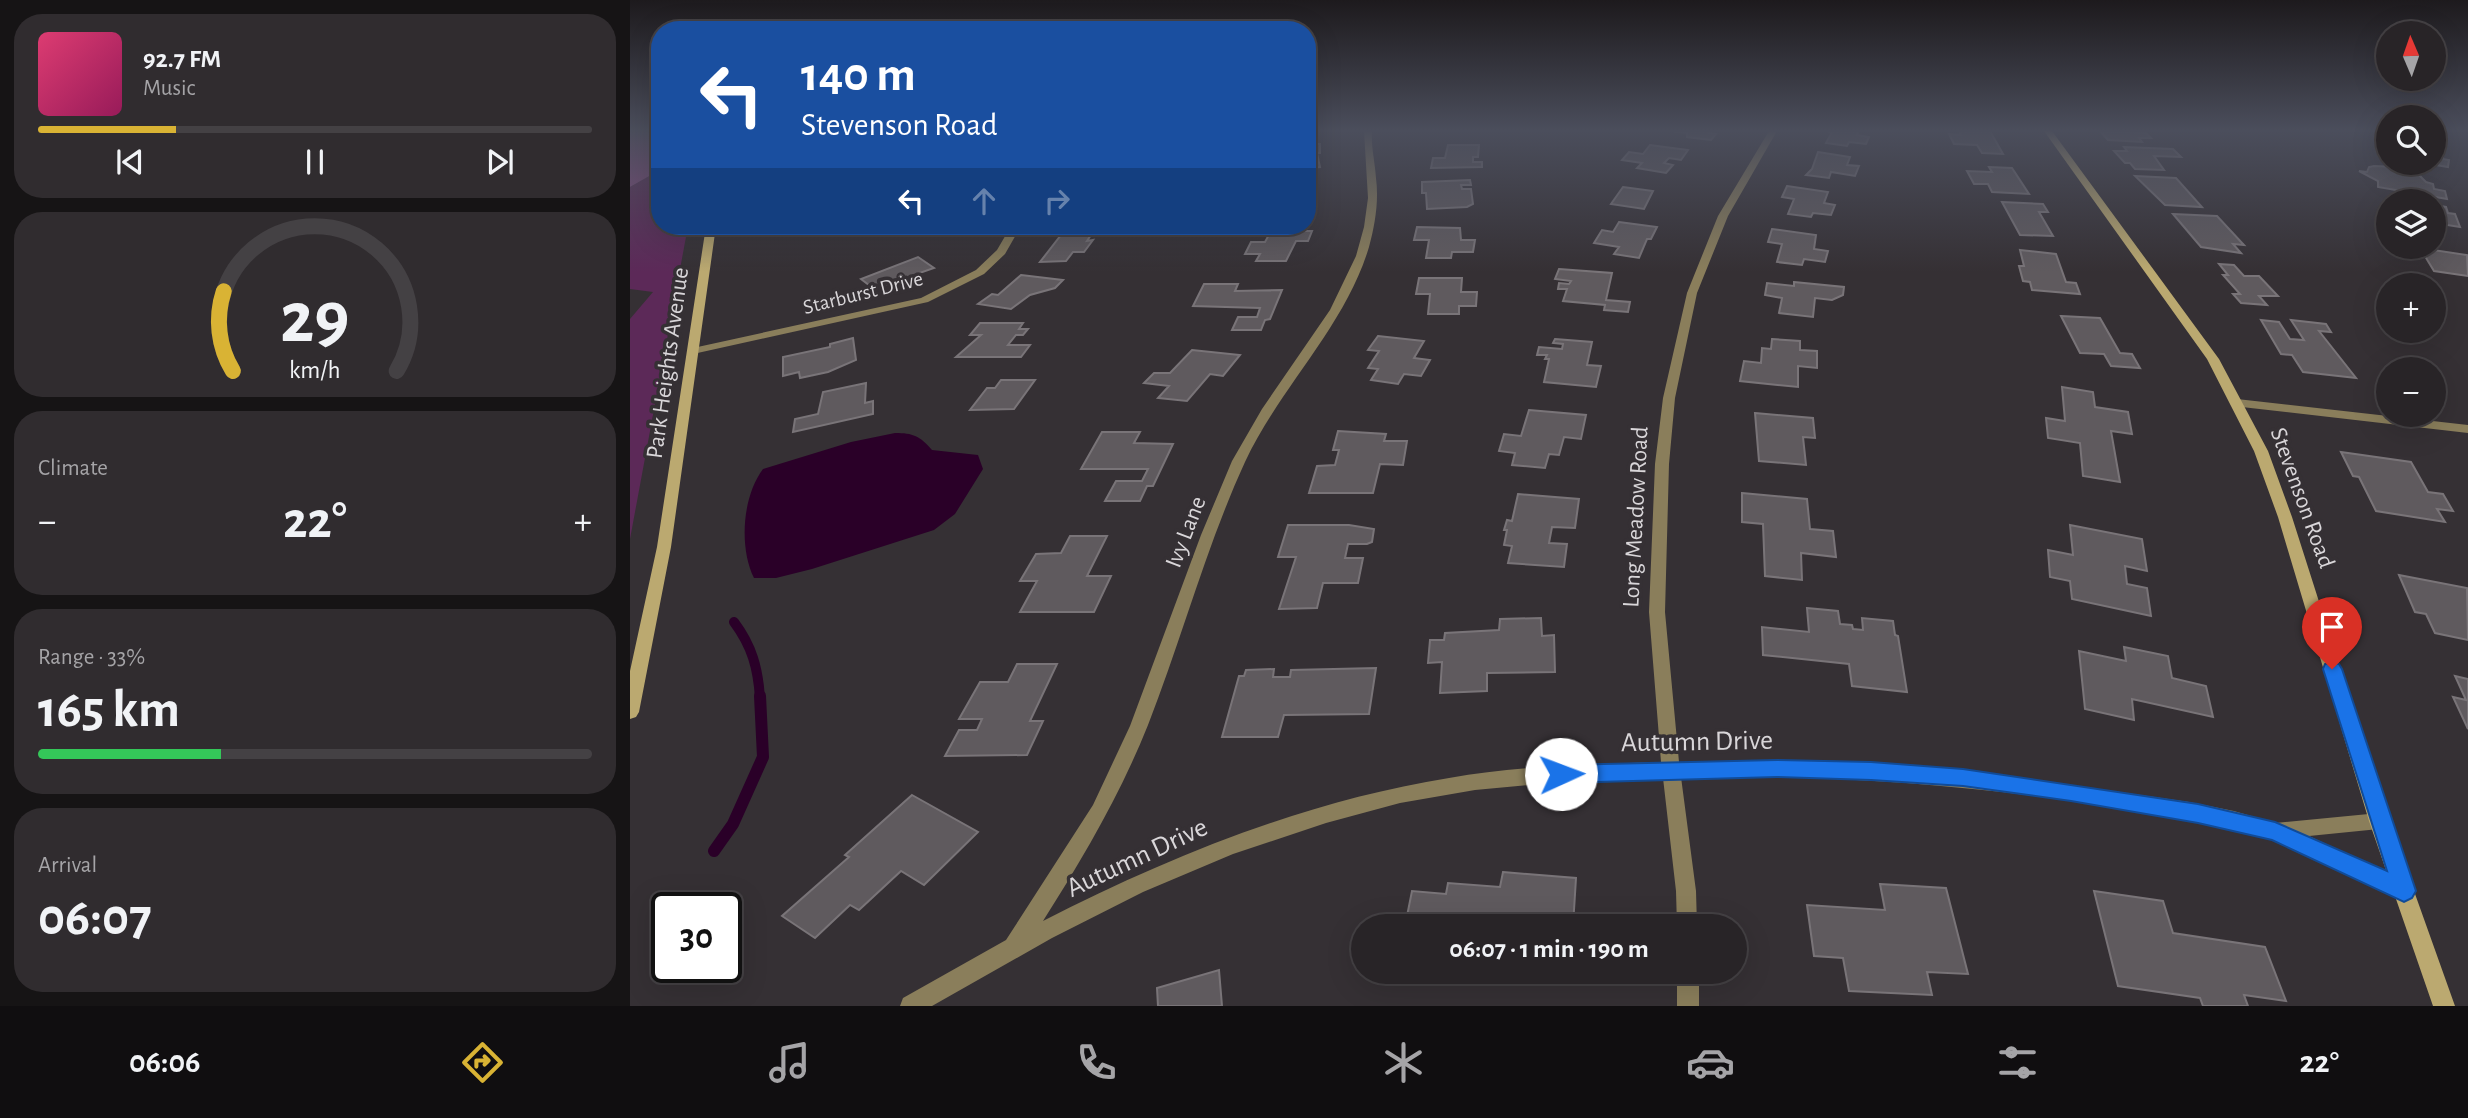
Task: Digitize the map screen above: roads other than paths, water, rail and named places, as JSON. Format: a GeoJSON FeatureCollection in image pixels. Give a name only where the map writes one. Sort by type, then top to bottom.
{"type":"FeatureCollection","features":[{"type":"Feature","properties":{"kind":"main road","name":"Stevenson Road"},"geometry":{"type":"LineString","coordinates":[[2082,178],[2213,359],[2261,451],[2285,517],[2379,821],[2444,1006]]}},
{"type":"Feature","properties":{"kind":"main road","name":"Park Heights Avenue"},"geometry":{"type":"LineString","coordinates":[[630,712],[664,547],[710,235]]}},
{"type":"Feature","properties":{"kind":"street","name":"Ivy Lane"},"geometry":{"type":"LineString","coordinates":[[1015,946],[1093,825],[1124,761],[1223,499],[1256,426],[1332,316],[1349,285],[1370,225],[1373,198],[1370,178]]}},
{"type":"Feature","properties":{"kind":"street","name":"Long Meadow Road"},"geometry":{"type":"LineString","coordinates":[[1686,914],[1686,891],[1671,770],[1657,612],[1662,464],[1670,398],[1692,293],[1729,205],[1745,178]]}},
{"type":"Feature","properties":{"kind":"street","name":"Starburst Drive"},"geometry":{"type":"LineString","coordinates":[[693,351],[924,300],[980,272],[1001,252],[1011,235]]}},
{"type":"Feature","properties":{"kind":"street"},"geometry":{"type":"LineString","coordinates":[[2237,403],[2468,429]]}},
{"type":"Feature","properties":{"kind":"street","name":"Autumn Drive"},"geometry":{"type":"LineString","coordinates":[[911,1006],[1015,946],[1149,880],[1220,849],[1339,812],[1471,782],[1533,775],[1777,768],[1963,778],[2198,813],[2275,831],[2404,891]]}},
{"type":"Feature","properties":{"kind":"street","name":"Autumn Drive"},"geometry":{"type":"LineString","coordinates":[[2275,831],[2379,821]]}},
{"type":"Feature","properties":{"kind":"street"},"geometry":{"type":"LineString","coordinates":[[1688,984],[1688,1006]]}},
{"type":"Feature","properties":{"kind":"waterway"},"geometry":{"type":"LineString","coordinates":[[734,622],[753,658],[760,698]]}},
{"type":"Feature","properties":{"kind":"waterway"},"geometry":{"type":"LineString","coordinates":[[714,851],[733,824],[763,757],[760,696]]}}]}
